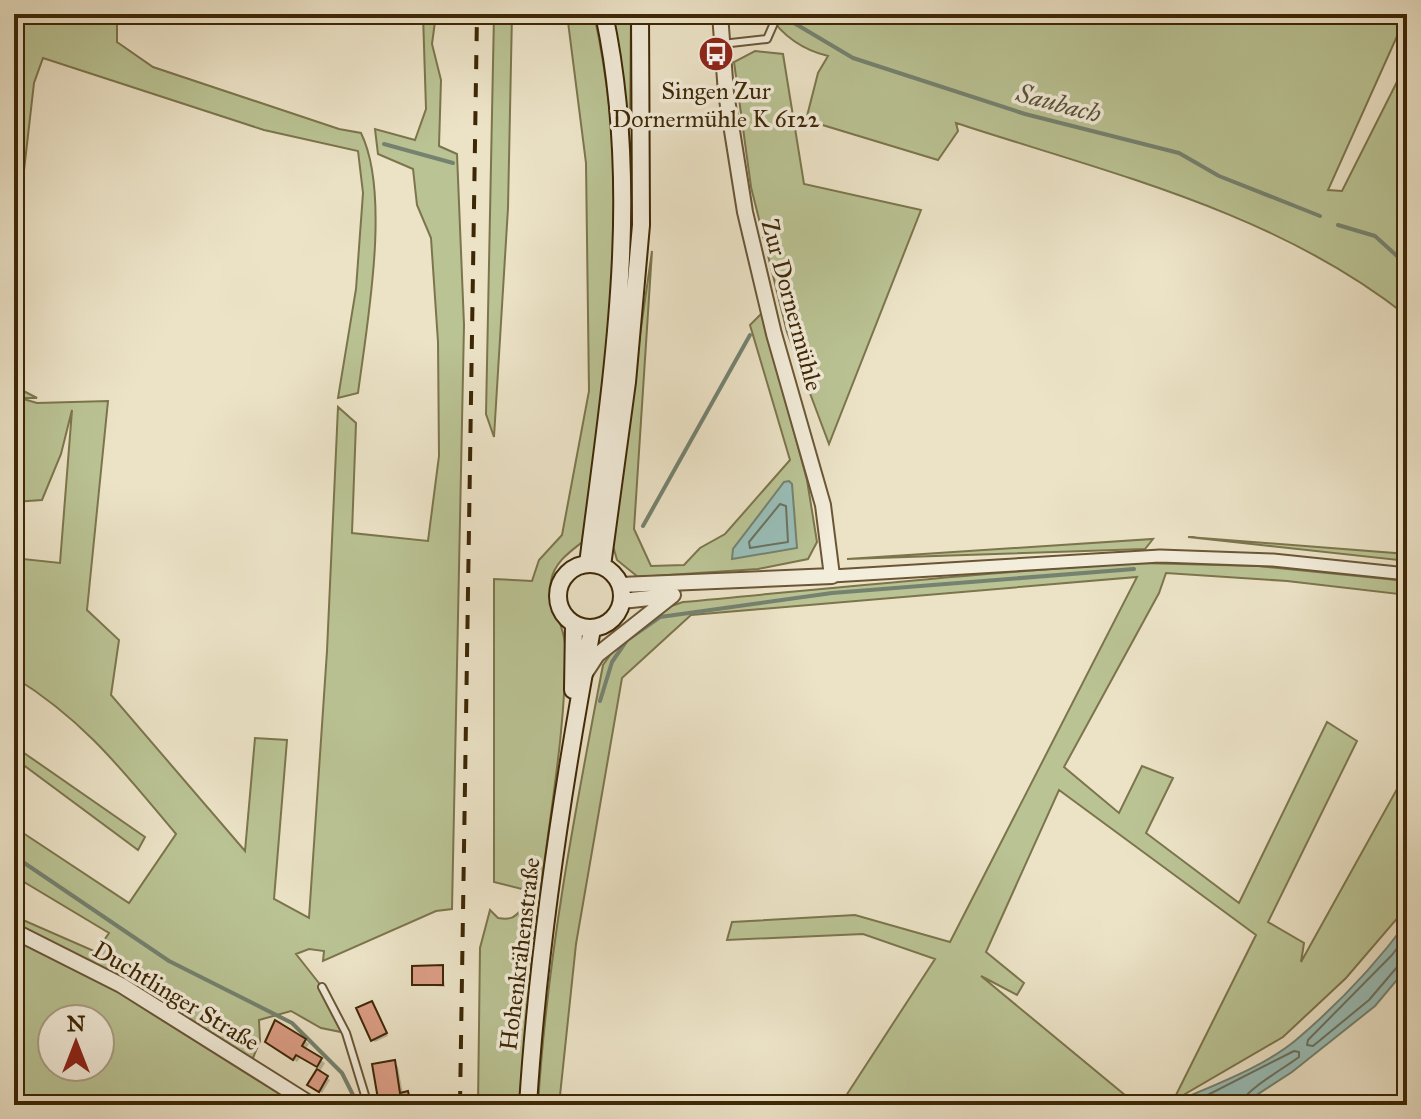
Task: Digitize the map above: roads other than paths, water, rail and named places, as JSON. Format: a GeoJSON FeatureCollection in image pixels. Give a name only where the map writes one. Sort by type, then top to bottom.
{"type":"FeatureCollection","features":[{"type":"Feature","properties":{"kind":"main road"},"geometry":{"type":"LineString","coordinates":[[595,565],[623,224],[623,150],[615,65],[604,14]]}},
{"type":"Feature","properties":{"kind":"main road"},"geometry":{"type":"LineString","coordinates":[[595,565],[627,382],[641,225],[640,14]]}},
{"type":"Feature","properties":{"kind":"main road"},"geometry":{"type":"LineString","coordinates":[[595,565],[613,573],[621,593],[612,620],[592,629],[574,625],[559,608],[557,593],[568,573],[595,565]]}},
{"type":"Feature","properties":{"kind":"main road"},"geometry":{"type":"LineString","coordinates":[[571,739],[574,625]]}},
{"type":"Feature","properties":{"kind":"main road"},"geometry":{"type":"LineString","coordinates":[[571,739],[592,629]]}},
{"type":"Feature","properties":{"kind":"main road","name":"Hohenkrähenstraße"},"geometry":{"type":"LineString","coordinates":[[528,1105],[538,997],[571,739]]}},
{"type":"Feature","properties":{"kind":"street","name":"Zur Dornermühle"},"geometry":{"type":"LineString","coordinates":[[720,14],[745,212],[774,334],[823,505],[832,576]]}},
{"type":"Feature","properties":{"kind":"street"},"geometry":{"type":"LineString","coordinates":[[621,593],[719,583],[1160,556],[1273,560],[1407,574]]}},
{"type":"Feature","properties":{"kind":"street"},"geometry":{"type":"LineString","coordinates":[[621,593],[673,595],[719,583]]}},
{"type":"Feature","properties":{"kind":"street"},"geometry":{"type":"LineString","coordinates":[[584,675],[597,655],[673,595]]}},
{"type":"Feature","properties":{"kind":"street","name":"Duchtlinger Straße"},"geometry":{"type":"LineString","coordinates":[[14,931],[121,985],[304,1103]]}},
{"type":"Feature","properties":{"kind":"lane"},"geometry":{"type":"LineString","coordinates":[[722,44],[767,39],[778,14]]}},
{"type":"Feature","properties":{"kind":"lane"},"geometry":{"type":"LineString","coordinates":[[322,987],[346,1033],[368,1105]]}},
{"type":"Feature","properties":{"kind":"water"},"geometry":{"type":"Polygon","coordinates":[[[784,482],[792,484],[797,548],[732,559],[733,549],[784,482]]]}},
{"type":"Feature","properties":{"kind":"water"},"geometry":{"type":"Polygon","coordinates":[[[1407,922],[1407,968],[1375,1006],[1292,1072],[1241,1105],[1169,1105],[1251,1068],[1296,1040],[1355,984],[1407,922]]]}},
{"type":"Feature","properties":{"kind":"waterway","name":"Saubach"},"geometry":{"type":"LineString","coordinates":[[789,20],[853,58],[1025,114],[1179,153],[1219,176],[1320,216]]}},
{"type":"Feature","properties":{"kind":"waterway"},"geometry":{"type":"LineString","coordinates":[[384,144],[453,163]]}},
{"type":"Feature","properties":{"kind":"waterway","name":"Saubach"},"geometry":{"type":"LineString","coordinates":[[1338,225],[1375,236],[1407,265]]}},
{"type":"Feature","properties":{"kind":"waterway"},"geometry":{"type":"LineString","coordinates":[[643,526],[750,335]]}},
{"type":"Feature","properties":{"kind":"waterway"},"geometry":{"type":"LineString","coordinates":[[600,701],[612,662],[627,640],[660,617],[832,593],[1134,569]]}},
{"type":"Feature","properties":{"kind":"waterway"},"geometry":{"type":"LineString","coordinates":[[14,856],[169,961],[292,1023],[342,1073],[353,1095]]}},
{"type":"Feature","properties":{"kind":"railway"},"geometry":{"type":"LineString","coordinates":[[460,1105],[477,14]]}},
{"type":"Feature","properties":{"kind":"place","name":"Singen Zur Dornermühle K 6122"},"geometry":{"type":"Point","coordinates":[716,54]}}]}
